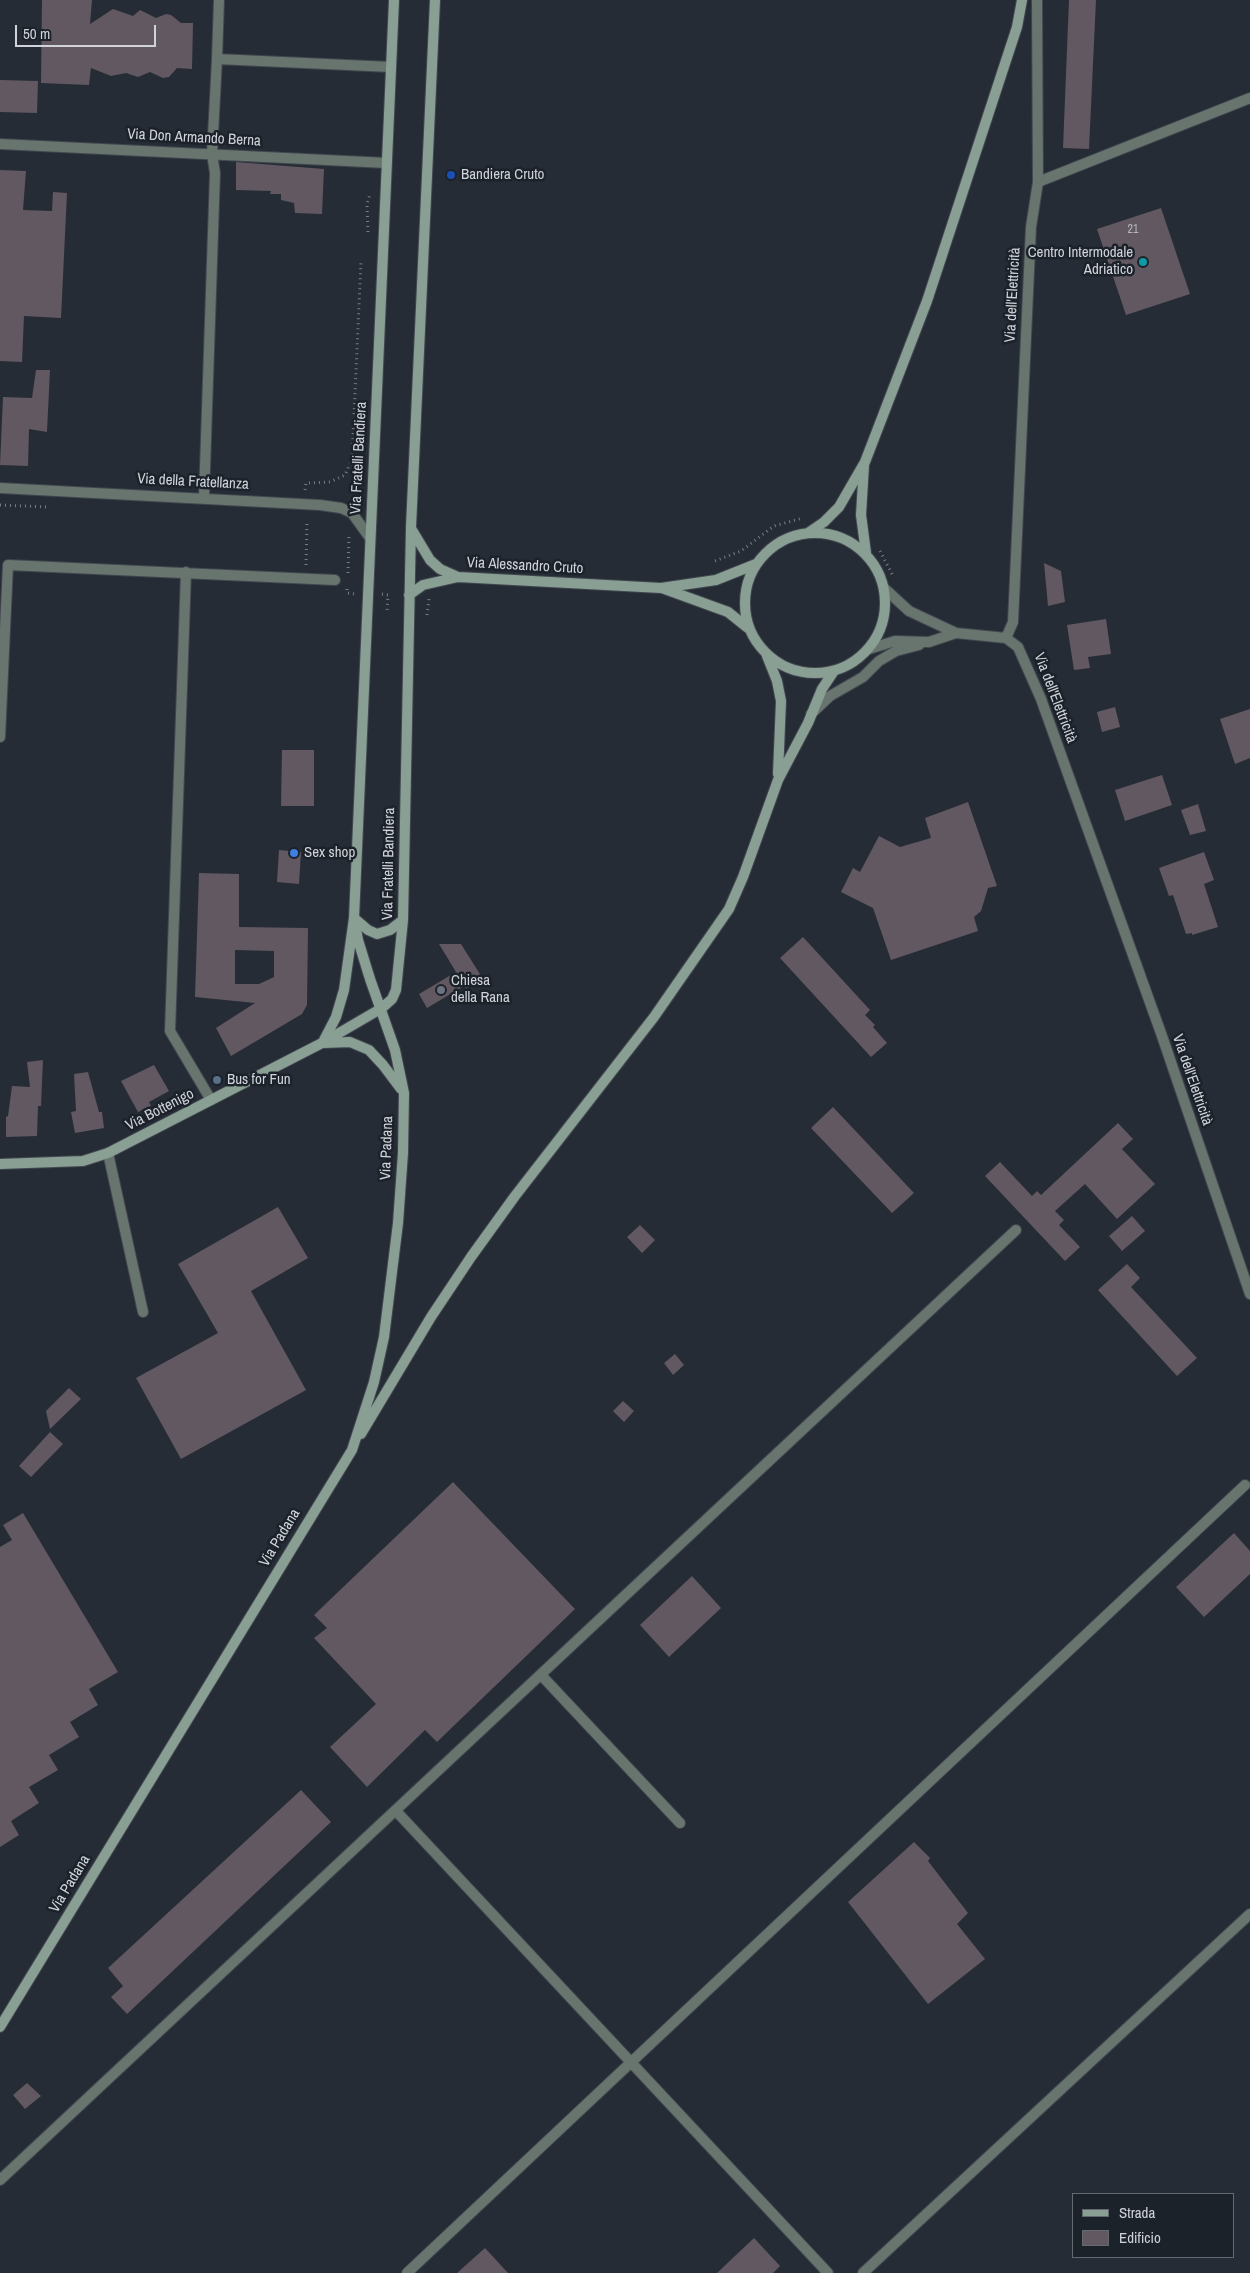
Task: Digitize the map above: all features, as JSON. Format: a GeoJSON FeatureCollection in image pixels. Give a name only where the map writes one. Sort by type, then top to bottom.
{"type":"FeatureCollection","features":[{"type":"Feature","properties":{"kind":"main road","name":"Via Fratelli Bandiera"},"geometry":{"type":"LineString","coordinates":[[322,1042],[336,1017],[344,990],[354,918],[394,0]]}},
{"type":"Feature","properties":{"kind":"main road","name":"Via Fratelli Bandiera"},"geometry":{"type":"LineString","coordinates":[[322,1042],[382,1008],[392,999],[396,990],[403,920],[411,527],[435,0]]}},
{"type":"Feature","properties":{"kind":"main road"},"geometry":{"type":"LineString","coordinates":[[808,533],[824,522],[839,507],[865,462],[927,301],[1017,27],[1022,0]]}},
{"type":"Feature","properties":{"kind":"main road"},"geometry":{"type":"LineString","coordinates":[[865,462],[860,515],[866,553]]}},
{"type":"Feature","properties":{"kind":"main road","name":"Via Alessandro Cruto"},"geometry":{"type":"LineString","coordinates":[[411,527],[430,560],[440,569],[458,578],[661,588],[716,580],[756,564]]}},
{"type":"Feature","properties":{"kind":"main road"},"geometry":{"type":"LineString","coordinates":[[766,656],[787,668],[810,674],[834,671],[853,663],[869,649],[880,630],[885,610],[884,588],[877,570],[866,553],[848,541],[829,534],[808,533],[788,538],[770,548],[756,564],[746,584],[744,605],[748,628],[755,642],[766,656],[778,681],[781,702],[778,780]]}},
{"type":"Feature","properties":{"kind":"main road"},"geometry":{"type":"LineString","coordinates":[[410,595],[423,586],[458,578]]}},
{"type":"Feature","properties":{"kind":"main road","name":"Via Alessandro Cruto"},"geometry":{"type":"LineString","coordinates":[[661,588],[728,612],[748,628]]}},
{"type":"Feature","properties":{"kind":"main road"},"geometry":{"type":"LineString","coordinates":[[352,1450],[431,1317],[471,1257],[515,1196],[654,1017],[729,908],[754,850],[778,780],[822,689],[834,671]]}},
{"type":"Feature","properties":{"kind":"main road","name":"Via Fratelli Bandiera"},"geometry":{"type":"LineString","coordinates":[[354,918],[361,950],[382,1008]]}},
{"type":"Feature","properties":{"kind":"main road"},"geometry":{"type":"LineString","coordinates":[[354,918],[368,930],[377,934],[390,930],[403,920]]}},
{"type":"Feature","properties":{"kind":"main road","name":"Via Padana"},"geometry":{"type":"LineString","coordinates":[[0,2026],[352,1450],[374,1382],[384,1337],[399,1214],[404,1093],[395,1050],[382,1008]]}},
{"type":"Feature","properties":{"kind":"main road"},"geometry":{"type":"LineString","coordinates":[[322,1042],[350,1042],[368,1050],[384,1065],[404,1093]]}},
{"type":"Feature","properties":{"kind":"main road","name":"Via Bottenigo"},"geometry":{"type":"LineString","coordinates":[[0,1164],[83,1162],[108,1153],[322,1042]]}},
{"type":"Feature","properties":{"kind":"street"},"geometry":{"type":"LineString","coordinates":[[204,498],[215,174],[212,154],[219,0]]}},
{"type":"Feature","properties":{"kind":"street","name":"Via dell'Elettricità"},"geometry":{"type":"LineString","coordinates":[[1037,0],[1038,182],[1031,227],[1013,622],[1006,638],[1018,647],[1041,699],[1162,1036],[1250,1294]]}},
{"type":"Feature","properties":{"kind":"street"},"geometry":{"type":"LineString","coordinates":[[217,59],[391,67]]}},
{"type":"Feature","properties":{"kind":"street"},"geometry":{"type":"LineString","coordinates":[[1038,182],[1250,98]]}},
{"type":"Feature","properties":{"kind":"street","name":"Via Don Armando Berna"},"geometry":{"type":"LineString","coordinates":[[0,144],[388,163]]}},
{"type":"Feature","properties":{"kind":"street","name":"Via della Fratellanza"},"geometry":{"type":"LineString","coordinates":[[0,488],[306,503],[341,508],[352,513],[370,538]]}},
{"type":"Feature","properties":{"kind":"street"},"geometry":{"type":"LineString","coordinates":[[0,737],[8,564],[336,580]]}},
{"type":"Feature","properties":{"kind":"street"},"geometry":{"type":"LineString","coordinates":[[186,572],[170,1031],[211,1100]]}},
{"type":"Feature","properties":{"kind":"street"},"geometry":{"type":"LineString","coordinates":[[884,588],[909,611],[956,633],[1006,638]]}},
{"type":"Feature","properties":{"kind":"street"},"geometry":{"type":"LineString","coordinates":[[811,715],[830,696],[863,677],[879,661],[896,651],[956,633]]}},
{"type":"Feature","properties":{"kind":"street"},"geometry":{"type":"LineString","coordinates":[[869,649],[895,641],[929,642]]}},
{"type":"Feature","properties":{"kind":"street"},"geometry":{"type":"LineString","coordinates":[[108,1153],[143,1312]]}},
{"type":"Feature","properties":{"kind":"street"},"geometry":{"type":"LineString","coordinates":[[0,2180],[1016,1230]]}},
{"type":"Feature","properties":{"kind":"street"},"geometry":{"type":"LineString","coordinates":[[407,2273],[1245,1485]]}},
{"type":"Feature","properties":{"kind":"street"},"geometry":{"type":"LineString","coordinates":[[541,1675],[680,1823]]}},
{"type":"Feature","properties":{"kind":"street"},"geometry":{"type":"LineString","coordinates":[[396,1810],[828,2273]]}},
{"type":"Feature","properties":{"kind":"street"},"geometry":{"type":"LineString","coordinates":[[863,2273],[1250,1914]]}},
{"type":"Feature","properties":{"kind":"path"},"geometry":{"type":"LineString","coordinates":[[305,490],[306,483],[330,482],[345,475],[352,459],[361,262]]}},
{"type":"Feature","properties":{"kind":"path"},"geometry":{"type":"LineString","coordinates":[[0,506],[48,507]]}},
{"type":"Feature","properties":{"kind":"path"},"geometry":{"type":"LineString","coordinates":[[715,562],[741,551],[774,526],[808,515]]}},
{"type":"Feature","properties":{"kind":"path"},"geometry":{"type":"LineString","coordinates":[[305,578],[307,521]]}},
{"type":"Feature","properties":{"kind":"path"},"geometry":{"type":"LineString","coordinates":[[347,526],[350,540],[347,593],[368,594]]}},
{"type":"Feature","properties":{"kind":"path"},"geometry":{"type":"LineString","coordinates":[[878,547],[895,581]]}},
{"type":"Feature","properties":{"kind":"building"},"geometry":{"type":"Polygon","coordinates":[[[42,0],[92,0],[90,24],[113,9],[133,16],[140,10],[156,18],[166,14],[171,15],[181,23],[193,23],[192,69],[177,68],[169,77],[163,78],[150,72],[138,77],[126,73],[111,76],[91,68],[89,85],[41,83],[42,0]]]}},
{"type":"Feature","properties":{"kind":"building"},"geometry":{"type":"Polygon","coordinates":[[[1069,0],[1096,0],[1089,149],[1063,148],[1069,0]]]}},
{"type":"Feature","properties":{"kind":"building"},"geometry":{"type":"Polygon","coordinates":[[[0,80],[38,81],[37,113],[0,112],[0,80]]]}},
{"type":"Feature","properties":{"kind":"building"},"geometry":{"type":"Polygon","coordinates":[[[236,162],[324,169],[322,214],[295,213],[294,203],[281,200],[281,194],[270,194],[271,191],[236,190],[236,162]]]}},
{"type":"Feature","properties":{"kind":"building"},"geometry":{"type":"Polygon","coordinates":[[[0,170],[26,171],[23,210],[52,211],[53,192],[67,193],[61,318],[24,316],[22,362],[0,361],[0,170]]]}},
{"type":"Feature","properties":{"kind":"building","name":"Centro Intermodale Adriatico"},"geometry":{"type":"Polygon","coordinates":[[[1161,208],[1190,294],[1126,315],[1097,229],[1161,208]]]}},
{"type":"Feature","properties":{"kind":"building"},"geometry":{"type":"Polygon","coordinates":[[[36,370],[50,370],[47,432],[29,429],[28,466],[0,465],[3,397],[32,398],[36,370]]]}},
{"type":"Feature","properties":{"kind":"building"},"geometry":{"type":"Polygon","coordinates":[[[1044,563],[1061,571],[1065,602],[1048,606],[1044,563]]]}},
{"type":"Feature","properties":{"kind":"building"},"geometry":{"type":"Polygon","coordinates":[[[1106,619],[1111,654],[1088,657],[1090,668],[1074,670],[1067,625],[1106,619]]]}},
{"type":"Feature","properties":{"kind":"building"},"geometry":{"type":"Polygon","coordinates":[[[1115,707],[1120,727],[1102,732],[1097,712],[1115,707]]]}},
{"type":"Feature","properties":{"kind":"building"},"geometry":{"type":"Polygon","coordinates":[[[1250,709],[1250,758],[1235,764],[1220,719],[1250,709]]]}},
{"type":"Feature","properties":{"kind":"building"},"geometry":{"type":"Polygon","coordinates":[[[282,750],[314,750],[314,806],[281,806],[282,750]]]}},
{"type":"Feature","properties":{"kind":"building"},"geometry":{"type":"Polygon","coordinates":[[[1162,775],[1172,805],[1125,821],[1115,790],[1162,775]]]}},
{"type":"Feature","properties":{"kind":"building"},"geometry":{"type":"Polygon","coordinates":[[[968,802],[997,886],[988,888],[981,911],[974,917],[978,931],[891,960],[873,908],[841,892],[853,868],[860,872],[879,836],[900,847],[931,838],[925,818],[968,802]]]}},
{"type":"Feature","properties":{"kind":"building"},"geometry":{"type":"Polygon","coordinates":[[[1198,804],[1206,831],[1190,835],[1181,810],[1198,804]]]}},
{"type":"Feature","properties":{"kind":"building"},"geometry":{"type":"Polygon","coordinates":[[[279,850],[301,852],[299,884],[277,882],[279,850]]]}},
{"type":"Feature","properties":{"kind":"building"},"geometry":{"type":"Polygon","coordinates":[[[1204,852],[1214,880],[1204,884],[1218,927],[1192,935],[1192,933],[1186,934],[1173,895],[1169,896],[1159,868],[1204,852]]]}},
{"type":"Feature","properties":{"kind":"building"},"geometry":{"type":"Polygon","coordinates":[[[199,873],[239,874],[239,927],[308,928],[307,1005],[302,1014],[231,1056],[216,1028],[255,1003],[195,997],[199,873]],[[235,950],[235,984],[259,984],[274,977],[274,951],[235,950]]]}},
{"type":"Feature","properties":{"kind":"building"},"geometry":{"type":"Polygon","coordinates":[[[803,937],[870,1010],[865,1015],[875,1025],[873,1027],[887,1043],[871,1057],[780,958],[803,937]]]}},
{"type":"Feature","properties":{"kind":"building"},"geometry":{"type":"Polygon","coordinates":[[[439,944],[461,944],[483,979],[466,989],[464,986],[427,1008],[419,994],[456,972],[439,944]]]}},
{"type":"Feature","properties":{"kind":"building"},"geometry":{"type":"Polygon","coordinates":[[[43,1060],[41,1106],[38,1106],[37,1136],[6,1137],[6,1117],[8,1116],[12,1086],[30,1087],[27,1062],[43,1060]]]}},
{"type":"Feature","properties":{"kind":"building"},"geometry":{"type":"Polygon","coordinates":[[[154,1065],[169,1091],[149,1102],[151,1106],[138,1112],[121,1081],[154,1065]]]}},
{"type":"Feature","properties":{"kind":"building"},"geometry":{"type":"Polygon","coordinates":[[[88,1072],[99,1112],[102,1112],[104,1128],[75,1133],[71,1112],[76,1111],[74,1074],[88,1072]]]}},
{"type":"Feature","properties":{"kind":"building"},"geometry":{"type":"Polygon","coordinates":[[[833,1107],[914,1193],[892,1213],[811,1128],[833,1107]]]}},
{"type":"Feature","properties":{"kind":"building"},"geometry":{"type":"Polygon","coordinates":[[[1118,1123],[1133,1139],[1122,1149],[1155,1184],[1117,1219],[1085,1184],[1055,1211],[1064,1220],[1059,1225],[1080,1247],[1065,1261],[985,1176],[1000,1162],[1032,1196],[1037,1191],[1041,1195],[1118,1123]]]}},
{"type":"Feature","properties":{"kind":"building"},"geometry":{"type":"Polygon","coordinates":[[[278,1207],[308,1258],[251,1291],[306,1390],[181,1459],[136,1378],[218,1333],[178,1264],[278,1207]]]}},
{"type":"Feature","properties":{"kind":"building"},"geometry":{"type":"Polygon","coordinates":[[[1132,1216],[1145,1231],[1122,1251],[1109,1236],[1132,1216]]]}},
{"type":"Feature","properties":{"kind":"building"},"geometry":{"type":"Polygon","coordinates":[[[640,1225],[655,1240],[642,1253],[627,1237],[640,1225]]]}},
{"type":"Feature","properties":{"kind":"building"},"geometry":{"type":"Polygon","coordinates":[[[1127,1264],[1140,1278],[1131,1287],[1197,1358],[1177,1376],[1098,1290],[1127,1264]]]}},
{"type":"Feature","properties":{"kind":"building"},"geometry":{"type":"Polygon","coordinates":[[[675,1354],[684,1365],[673,1375],[664,1363],[675,1354]]]}},
{"type":"Feature","properties":{"kind":"building"},"geometry":{"type":"Polygon","coordinates":[[[69,1388],[81,1399],[50,1429],[46,1411],[69,1388]]]}},
{"type":"Feature","properties":{"kind":"building"},"geometry":{"type":"Polygon","coordinates":[[[623,1401],[634,1411],[624,1422],[613,1411],[623,1401]]]}},
{"type":"Feature","properties":{"kind":"building"},"geometry":{"type":"Polygon","coordinates":[[[50,1432],[63,1444],[31,1477],[19,1466],[50,1432]]]}},
{"type":"Feature","properties":{"kind":"building"},"geometry":{"type":"Polygon","coordinates":[[[453,1482],[575,1609],[437,1742],[425,1730],[367,1787],[330,1747],[376,1704],[314,1638],[327,1628],[314,1615],[453,1482]]]}},
{"type":"Feature","properties":{"kind":"building"},"geometry":{"type":"Polygon","coordinates":[[[23,1513],[118,1672],[89,1689],[98,1705],[70,1722],[79,1737],[49,1755],[58,1770],[29,1787],[39,1803],[11,1821],[19,1835],[0,1847],[0,1547],[12,1540],[3,1525],[23,1513]]]}},
{"type":"Feature","properties":{"kind":"building"},"geometry":{"type":"Polygon","coordinates":[[[1234,1533],[1250,1551],[1250,1574],[1204,1617],[1176,1587],[1234,1533]]]}},
{"type":"Feature","properties":{"kind":"building"},"geometry":{"type":"Polygon","coordinates":[[[692,1576],[721,1608],[669,1657],[640,1625],[692,1576]]]}},
{"type":"Feature","properties":{"kind":"building"},"geometry":{"type":"Polygon","coordinates":[[[301,1790],[331,1822],[127,2014],[111,1997],[123,1986],[108,1968],[301,1790]]]}},
{"type":"Feature","properties":{"kind":"building"},"geometry":{"type":"Polygon","coordinates":[[[914,1842],[930,1858],[928,1861],[968,1913],[957,1924],[985,1959],[928,2004],[848,1902],[914,1842]]]}},
{"type":"Feature","properties":{"kind":"building"},"geometry":{"type":"Polygon","coordinates":[[[27,2083],[41,2096],[25,2109],[13,2095],[27,2083]]]}},
{"type":"Feature","properties":{"kind":"building"},"geometry":{"type":"Polygon","coordinates":[[[754,2238],[780,2266],[773,2273],[717,2273],[754,2238]]]}},
{"type":"Feature","properties":{"kind":"building"},"geometry":{"type":"Polygon","coordinates":[[[485,2248],[508,2273],[457,2273],[485,2248]]]}},
{"type":"Feature","properties":{"kind":"place","name":"Bandiera Cruto"},"geometry":{"type":"Point","coordinates":[451,175]}},
{"type":"Feature","properties":{"kind":"place","name":"Centro Intermodale Adriatico"},"geometry":{"type":"Point","coordinates":[1143,262]}},
{"type":"Feature","properties":{"kind":"place","name":"Sex shop"},"geometry":{"type":"Point","coordinates":[294,853]}},
{"type":"Feature","properties":{"kind":"place","name":"Chiesa della Rana"},"geometry":{"type":"Point","coordinates":[441,990]}},
{"type":"Feature","properties":{"kind":"place","name":"Bus for Fun"},"geometry":{"type":"Point","coordinates":[217,1080]}}]}
